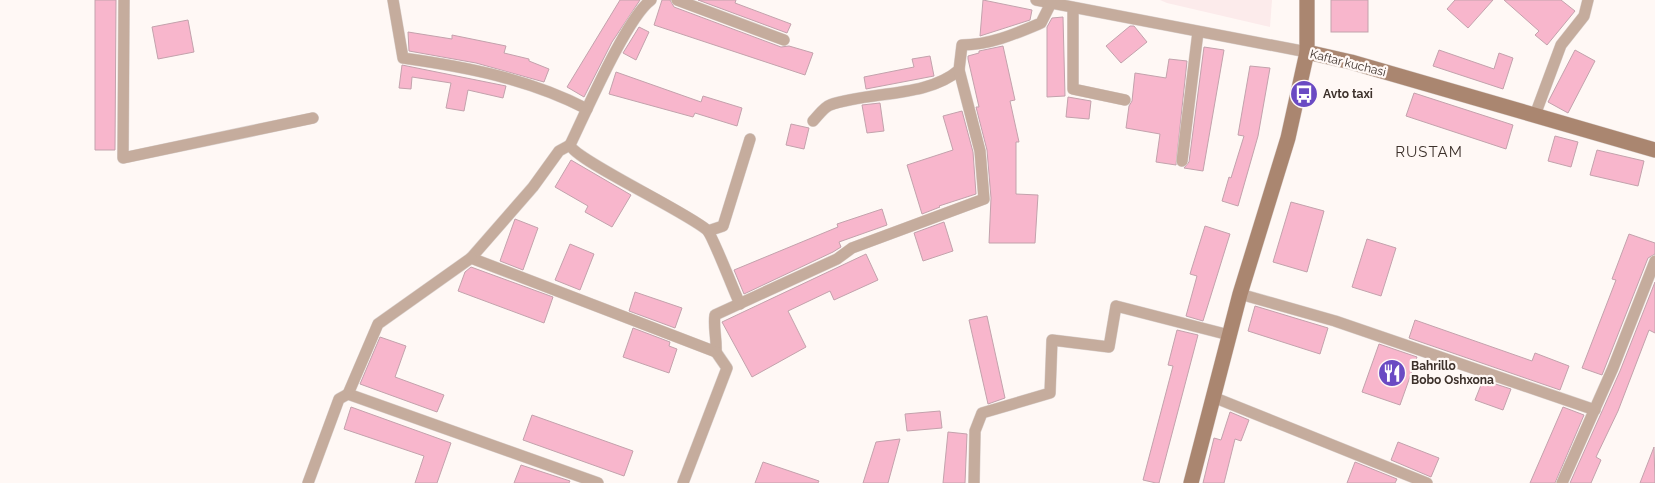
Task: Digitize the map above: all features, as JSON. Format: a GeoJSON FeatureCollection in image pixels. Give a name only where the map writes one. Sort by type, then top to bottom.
{"type":"FeatureCollection","features":[{"type":"Feature","properties":{"kind":"main road"},"geometry":{"type":"LineString","coordinates":[[1191,483],[1240,294],[1288,138],[1307,52],[1307,0]]}},
{"type":"Feature","properties":{"kind":"main road","name":"Kaftar kuchasi"},"geometry":{"type":"LineString","coordinates":[[1307,52],[1351,62],[1655,150]]}},
{"type":"Feature","properties":{"kind":"street"},"geometry":{"type":"LineString","coordinates":[[124,0],[123,158],[313,118]]}},
{"type":"Feature","properties":{"kind":"street"},"geometry":{"type":"LineString","coordinates":[[393,0],[403,58],[516,79],[565,98],[587,109]]}},
{"type":"Feature","properties":{"kind":"street"},"geometry":{"type":"LineString","coordinates":[[308,483],[339,399],[348,394],[378,324],[471,258],[533,187],[559,152],[570,145],[629,29],[645,4],[651,0]]}},
{"type":"Feature","properties":{"kind":"street"},"geometry":{"type":"LineString","coordinates":[[677,0],[784,40]]}},
{"type":"Feature","properties":{"kind":"street","name":"Kaftar kuchasi"},"geometry":{"type":"LineString","coordinates":[[1036,0],[1307,52]]}},
{"type":"Feature","properties":{"kind":"street"},"geometry":{"type":"LineString","coordinates":[[1535,115],[1561,45],[1584,16],[1589,6],[1588,0]]}},
{"type":"Feature","properties":{"kind":"street"},"geometry":{"type":"LineString","coordinates":[[682,483],[727,368],[716,352],[715,315],[837,258],[852,248],[984,200],[980,151],[959,70],[962,45],[976,45],[1009,37],[1041,23],[1051,4]]}},
{"type":"Feature","properties":{"kind":"street"},"geometry":{"type":"LineString","coordinates":[[1073,8],[1073,90],[1125,100]]}},
{"type":"Feature","properties":{"kind":"street"},"geometry":{"type":"LineString","coordinates":[[1182,161],[1198,32]]}},
{"type":"Feature","properties":{"kind":"street"},"geometry":{"type":"LineString","coordinates":[[813,121],[828,106],[928,86],[951,77],[959,70]]}},
{"type":"Feature","properties":{"kind":"street"},"geometry":{"type":"LineString","coordinates":[[708,231],[723,226],[750,139]]}},
{"type":"Feature","properties":{"kind":"street"},"geometry":{"type":"LineString","coordinates":[[570,145],[572,150],[596,166],[654,196],[708,231],[740,304]]}},
{"type":"Feature","properties":{"kind":"street"},"geometry":{"type":"LineString","coordinates":[[471,258],[716,352]]}},
{"type":"Feature","properties":{"kind":"street"},"geometry":{"type":"LineString","coordinates":[[1562,483],[1595,410],[1655,261]]}},
{"type":"Feature","properties":{"kind":"street"},"geometry":{"type":"LineString","coordinates":[[1240,294],[1335,321],[1595,410]]}},
{"type":"Feature","properties":{"kind":"street"},"geometry":{"type":"LineString","coordinates":[[974,483],[975,431],[982,413],[1050,393],[1052,340],[1109,347],[1116,306],[1229,335]]}},
{"type":"Feature","properties":{"kind":"street"},"geometry":{"type":"LineString","coordinates":[[348,394],[598,483]]}},
{"type":"Feature","properties":{"kind":"street"},"geometry":{"type":"LineString","coordinates":[[1213,397],[1426,483]]}},
{"type":"Feature","properties":{"kind":"shaded area"},"geometry":{"type":"Polygon","coordinates":[[[1160,0],[1272,0],[1270,27],[1167,3],[1160,0]]]}},
{"type":"Feature","properties":{"kind":"building"},"geometry":{"type":"Polygon","coordinates":[[[95,0],[116,0],[115,150],[95,150],[95,0]]]}},
{"type":"Feature","properties":{"kind":"building"},"geometry":{"type":"Polygon","coordinates":[[[620,0],[640,0],[612,42],[584,97],[567,87],[620,0]]]}},
{"type":"Feature","properties":{"kind":"building"},"geometry":{"type":"Polygon","coordinates":[[[662,0],[670,0],[674,7],[781,47],[789,46],[813,53],[805,75],[654,25],[662,0]]]}},
{"type":"Feature","properties":{"kind":"building"},"geometry":{"type":"Polygon","coordinates":[[[698,0],[736,0],[735,3],[791,24],[787,33],[698,0]]]}},
{"type":"Feature","properties":{"kind":"building"},"geometry":{"type":"Polygon","coordinates":[[[983,0],[1032,10],[1030,20],[980,36],[983,0]]]}},
{"type":"Feature","properties":{"kind":"building"},"geometry":{"type":"Polygon","coordinates":[[[1331,0],[1368,0],[1368,32],[1331,32],[1331,0]]]}},
{"type":"Feature","properties":{"kind":"building"},"geometry":{"type":"Polygon","coordinates":[[[1455,0],[1493,0],[1468,28],[1447,9],[1455,0]]]}},
{"type":"Feature","properties":{"kind":"building"},"geometry":{"type":"Polygon","coordinates":[[[1504,0],[1561,0],[1575,11],[1547,45],[1535,35],[1539,31],[1504,0]]]}},
{"type":"Feature","properties":{"kind":"building"},"geometry":{"type":"Polygon","coordinates":[[[1063,17],[1065,96],[1047,97],[1047,27],[1052,18],[1063,17]]]}},
{"type":"Feature","properties":{"kind":"building"},"geometry":{"type":"Polygon","coordinates":[[[188,20],[194,52],[158,59],[152,27],[188,20]]]}},
{"type":"Feature","properties":{"kind":"building"},"geometry":{"type":"Polygon","coordinates":[[[1130,26],[1134,26],[1147,42],[1121,63],[1106,46],[1130,26]]]}},
{"type":"Feature","properties":{"kind":"building"},"geometry":{"type":"Polygon","coordinates":[[[639,27],[649,32],[636,60],[623,53],[639,27]]]}},
{"type":"Feature","properties":{"kind":"building"},"geometry":{"type":"Polygon","coordinates":[[[408,32],[452,39],[452,35],[506,46],[504,53],[529,59],[529,61],[549,69],[544,82],[476,63],[409,51],[408,32]]]}},
{"type":"Feature","properties":{"kind":"building"},"geometry":{"type":"Polygon","coordinates":[[[1003,46],[1015,100],[1010,101],[1019,142],[1016,142],[1016,194],[1038,195],[1035,243],[989,243],[991,198],[987,150],[976,107],[979,107],[968,56],[979,53],[979,51],[1003,46]]]}},
{"type":"Feature","properties":{"kind":"building"},"geometry":{"type":"Polygon","coordinates":[[[1204,47],[1224,50],[1203,171],[1184,168],[1189,162],[1204,47]]]}},
{"type":"Feature","properties":{"kind":"building"},"geometry":{"type":"Polygon","coordinates":[[[1439,50],[1494,69],[1499,53],[1513,58],[1503,89],[1433,66],[1439,50]]]}},
{"type":"Feature","properties":{"kind":"building"},"geometry":{"type":"Polygon","coordinates":[[[1575,50],[1595,61],[1568,113],[1548,102],[1575,50]]]}},
{"type":"Feature","properties":{"kind":"building"},"geometry":{"type":"Polygon","coordinates":[[[930,56],[934,76],[866,89],[864,77],[914,67],[912,59],[930,56]]]}},
{"type":"Feature","properties":{"kind":"building"},"geometry":{"type":"Polygon","coordinates":[[[1169,59],[1187,61],[1176,165],[1156,162],[1160,134],[1126,128],[1129,106],[1132,101],[1135,73],[1166,78],[1169,59]]]}},
{"type":"Feature","properties":{"kind":"building"},"geometry":{"type":"Polygon","coordinates":[[[402,65],[506,86],[503,98],[468,90],[464,111],[446,108],[451,83],[412,77],[411,89],[399,88],[402,65]]]}},
{"type":"Feature","properties":{"kind":"building"},"geometry":{"type":"Polygon","coordinates":[[[1250,66],[1270,68],[1258,136],[1238,206],[1222,201],[1244,136],[1238,135],[1250,66]]]}},
{"type":"Feature","properties":{"kind":"building"},"geometry":{"type":"Polygon","coordinates":[[[616,72],[701,102],[703,96],[742,108],[737,126],[695,113],[693,117],[609,94],[616,72]]]}},
{"type":"Feature","properties":{"kind":"building"},"geometry":{"type":"Polygon","coordinates":[[[1414,93],[1513,125],[1506,149],[1406,116],[1414,93]]]}},
{"type":"Feature","properties":{"kind":"building"},"geometry":{"type":"Polygon","coordinates":[[[1068,97],[1091,101],[1089,119],[1066,117],[1068,97]]]}},
{"type":"Feature","properties":{"kind":"building"},"geometry":{"type":"Polygon","coordinates":[[[880,103],[884,131],[867,133],[862,105],[880,103]]]}},
{"type":"Feature","properties":{"kind":"building"},"geometry":{"type":"Polygon","coordinates":[[[962,111],[973,152],[976,194],[939,206],[922,214],[907,165],[953,150],[943,116],[962,111]]]}},
{"type":"Feature","properties":{"kind":"building"},"geometry":{"type":"Polygon","coordinates":[[[791,124],[809,128],[804,149],[786,145],[791,124]]]}},
{"type":"Feature","properties":{"kind":"building"},"geometry":{"type":"Polygon","coordinates":[[[1555,136],[1578,142],[1571,167],[1548,161],[1555,136]]]}},
{"type":"Feature","properties":{"kind":"building"},"geometry":{"type":"Polygon","coordinates":[[[1597,150],[1644,161],[1638,186],[1590,175],[1597,150]]]}},
{"type":"Feature","properties":{"kind":"building"},"geometry":{"type":"Polygon","coordinates":[[[571,160],[631,195],[612,227],[585,212],[588,206],[555,187],[571,160]]]}},
{"type":"Feature","properties":{"kind":"building"},"geometry":{"type":"Polygon","coordinates":[[[1291,202],[1324,211],[1307,272],[1273,262],[1291,202]]]}},
{"type":"Feature","properties":{"kind":"building"},"geometry":{"type":"Polygon","coordinates":[[[882,209],[887,225],[839,242],[841,247],[833,252],[744,294],[734,270],[838,227],[837,224],[882,209]]]}},
{"type":"Feature","properties":{"kind":"building"},"geometry":{"type":"Polygon","coordinates":[[[515,219],[538,228],[523,270],[500,261],[515,219]]]}},
{"type":"Feature","properties":{"kind":"building"},"geometry":{"type":"Polygon","coordinates":[[[944,222],[953,251],[923,261],[914,233],[944,222]]]}},
{"type":"Feature","properties":{"kind":"building"},"geometry":{"type":"Polygon","coordinates":[[[1205,226],[1230,234],[1203,321],[1186,316],[1197,276],[1190,274],[1205,226]]]}},
{"type":"Feature","properties":{"kind":"building"},"geometry":{"type":"Polygon","coordinates":[[[1629,234],[1655,243],[1655,254],[1648,258],[1602,375],[1582,368],[1616,280],[1612,279],[1629,234]]]}},
{"type":"Feature","properties":{"kind":"building"},"geometry":{"type":"Polygon","coordinates":[[[1367,239],[1396,248],[1381,296],[1352,287],[1367,239]]]}},
{"type":"Feature","properties":{"kind":"building"},"geometry":{"type":"Polygon","coordinates":[[[570,244],[594,254],[580,290],[555,280],[570,244]]]}},
{"type":"Feature","properties":{"kind":"building"},"geometry":{"type":"Polygon","coordinates":[[[866,254],[878,280],[834,300],[830,291],[788,311],[806,347],[752,377],[722,322],[866,254]]]}},
{"type":"Feature","properties":{"kind":"building"},"geometry":{"type":"Polygon","coordinates":[[[471,267],[553,297],[544,323],[458,291],[465,272],[471,267]]]}},
{"type":"Feature","properties":{"kind":"building"},"geometry":{"type":"Polygon","coordinates":[[[1655,282],[1655,333],[1649,330],[1618,411],[1596,457],[1601,460],[1591,483],[1570,483],[1620,371],[1655,282]]]}},
{"type":"Feature","properties":{"kind":"building"},"geometry":{"type":"Polygon","coordinates":[[[635,292],[682,308],[675,328],[629,311],[635,292]]]}},
{"type":"Feature","properties":{"kind":"building"},"geometry":{"type":"Polygon","coordinates":[[[1255,306],[1328,328],[1320,354],[1248,331],[1255,306]]]}},
{"type":"Feature","properties":{"kind":"building"},"geometry":{"type":"Polygon","coordinates":[[[987,316],[1005,398],[988,404],[969,320],[987,316]]]}},
{"type":"Feature","properties":{"kind":"building"},"geometry":{"type":"Polygon","coordinates":[[[1415,320],[1532,361],[1535,353],[1569,366],[1560,390],[1409,338],[1415,320]]]}},
{"type":"Feature","properties":{"kind":"building"},"geometry":{"type":"Polygon","coordinates":[[[633,328],[670,342],[669,346],[677,349],[669,373],[623,357],[633,328]]]}},
{"type":"Feature","properties":{"kind":"building"},"geometry":{"type":"Polygon","coordinates":[[[1177,330],[1198,335],[1159,483],[1156,483],[1143,480],[1173,366],[1168,365],[1177,330]]]}},
{"type":"Feature","properties":{"kind":"building"},"geometry":{"type":"Polygon","coordinates":[[[380,337],[406,346],[395,377],[444,395],[437,412],[360,384],[380,337]]]}},
{"type":"Feature","properties":{"kind":"building"},"geometry":{"type":"Polygon","coordinates":[[[1379,344],[1417,357],[1400,405],[1362,392],[1379,344]]]}},
{"type":"Feature","properties":{"kind":"building"},"geometry":{"type":"Polygon","coordinates":[[[1483,380],[1511,389],[1503,410],[1475,400],[1483,380]]]}},
{"type":"Feature","properties":{"kind":"building"},"geometry":{"type":"Polygon","coordinates":[[[351,407],[451,443],[437,483],[415,483],[424,456],[344,429],[351,407]]]}},
{"type":"Feature","properties":{"kind":"building"},"geometry":{"type":"Polygon","coordinates":[[[1563,407],[1584,415],[1555,483],[1530,483],[1563,407]]]}},
{"type":"Feature","properties":{"kind":"building"},"geometry":{"type":"Polygon","coordinates":[[[940,411],[942,428],[907,431],[905,414],[940,411]]]}},
{"type":"Feature","properties":{"kind":"building"},"geometry":{"type":"Polygon","coordinates":[[[1230,412],[1249,420],[1241,441],[1235,439],[1224,483],[1203,483],[1214,438],[1221,440],[1230,412]]]}},
{"type":"Feature","properties":{"kind":"building"},"geometry":{"type":"Polygon","coordinates":[[[532,415],[633,451],[624,476],[523,440],[532,415]]]}},
{"type":"Feature","properties":{"kind":"building"},"geometry":{"type":"Polygon","coordinates":[[[948,432],[967,434],[965,483],[943,483],[948,432]]]}},
{"type":"Feature","properties":{"kind":"building"},"geometry":{"type":"Polygon","coordinates":[[[900,439],[888,483],[863,483],[876,442],[900,439]]]}},
{"type":"Feature","properties":{"kind":"building"},"geometry":{"type":"Polygon","coordinates":[[[1398,442],[1439,458],[1431,477],[1391,460],[1398,442]]]}},
{"type":"Feature","properties":{"kind":"building"},"geometry":{"type":"Polygon","coordinates":[[[1654,447],[1655,483],[1640,483],[1654,447]]]}},
{"type":"Feature","properties":{"kind":"building"},"geometry":{"type":"Polygon","coordinates":[[[763,462],[819,481],[818,483],[755,483],[763,462]]]}},
{"type":"Feature","properties":{"kind":"building"},"geometry":{"type":"Polygon","coordinates":[[[1355,462],[1397,479],[1395,483],[1347,483],[1355,462]]]}},
{"type":"Feature","properties":{"kind":"building"},"geometry":{"type":"Polygon","coordinates":[[[521,465],[570,481],[569,483],[514,483],[521,465]]]}},
{"type":"Feature","properties":{"kind":"place","name":"Avto taxi"},"geometry":{"type":"Point","coordinates":[1304,94]}},
{"type":"Feature","properties":{"kind":"place","name":"Bahrillo Bobo Oshxona"},"geometry":{"type":"Point","coordinates":[1392,373]}},
{"type":"Feature","properties":{"kind":"district","name":"RUSTAM"},"geometry":{"type":"Point","coordinates":[1429,152]}}]}
